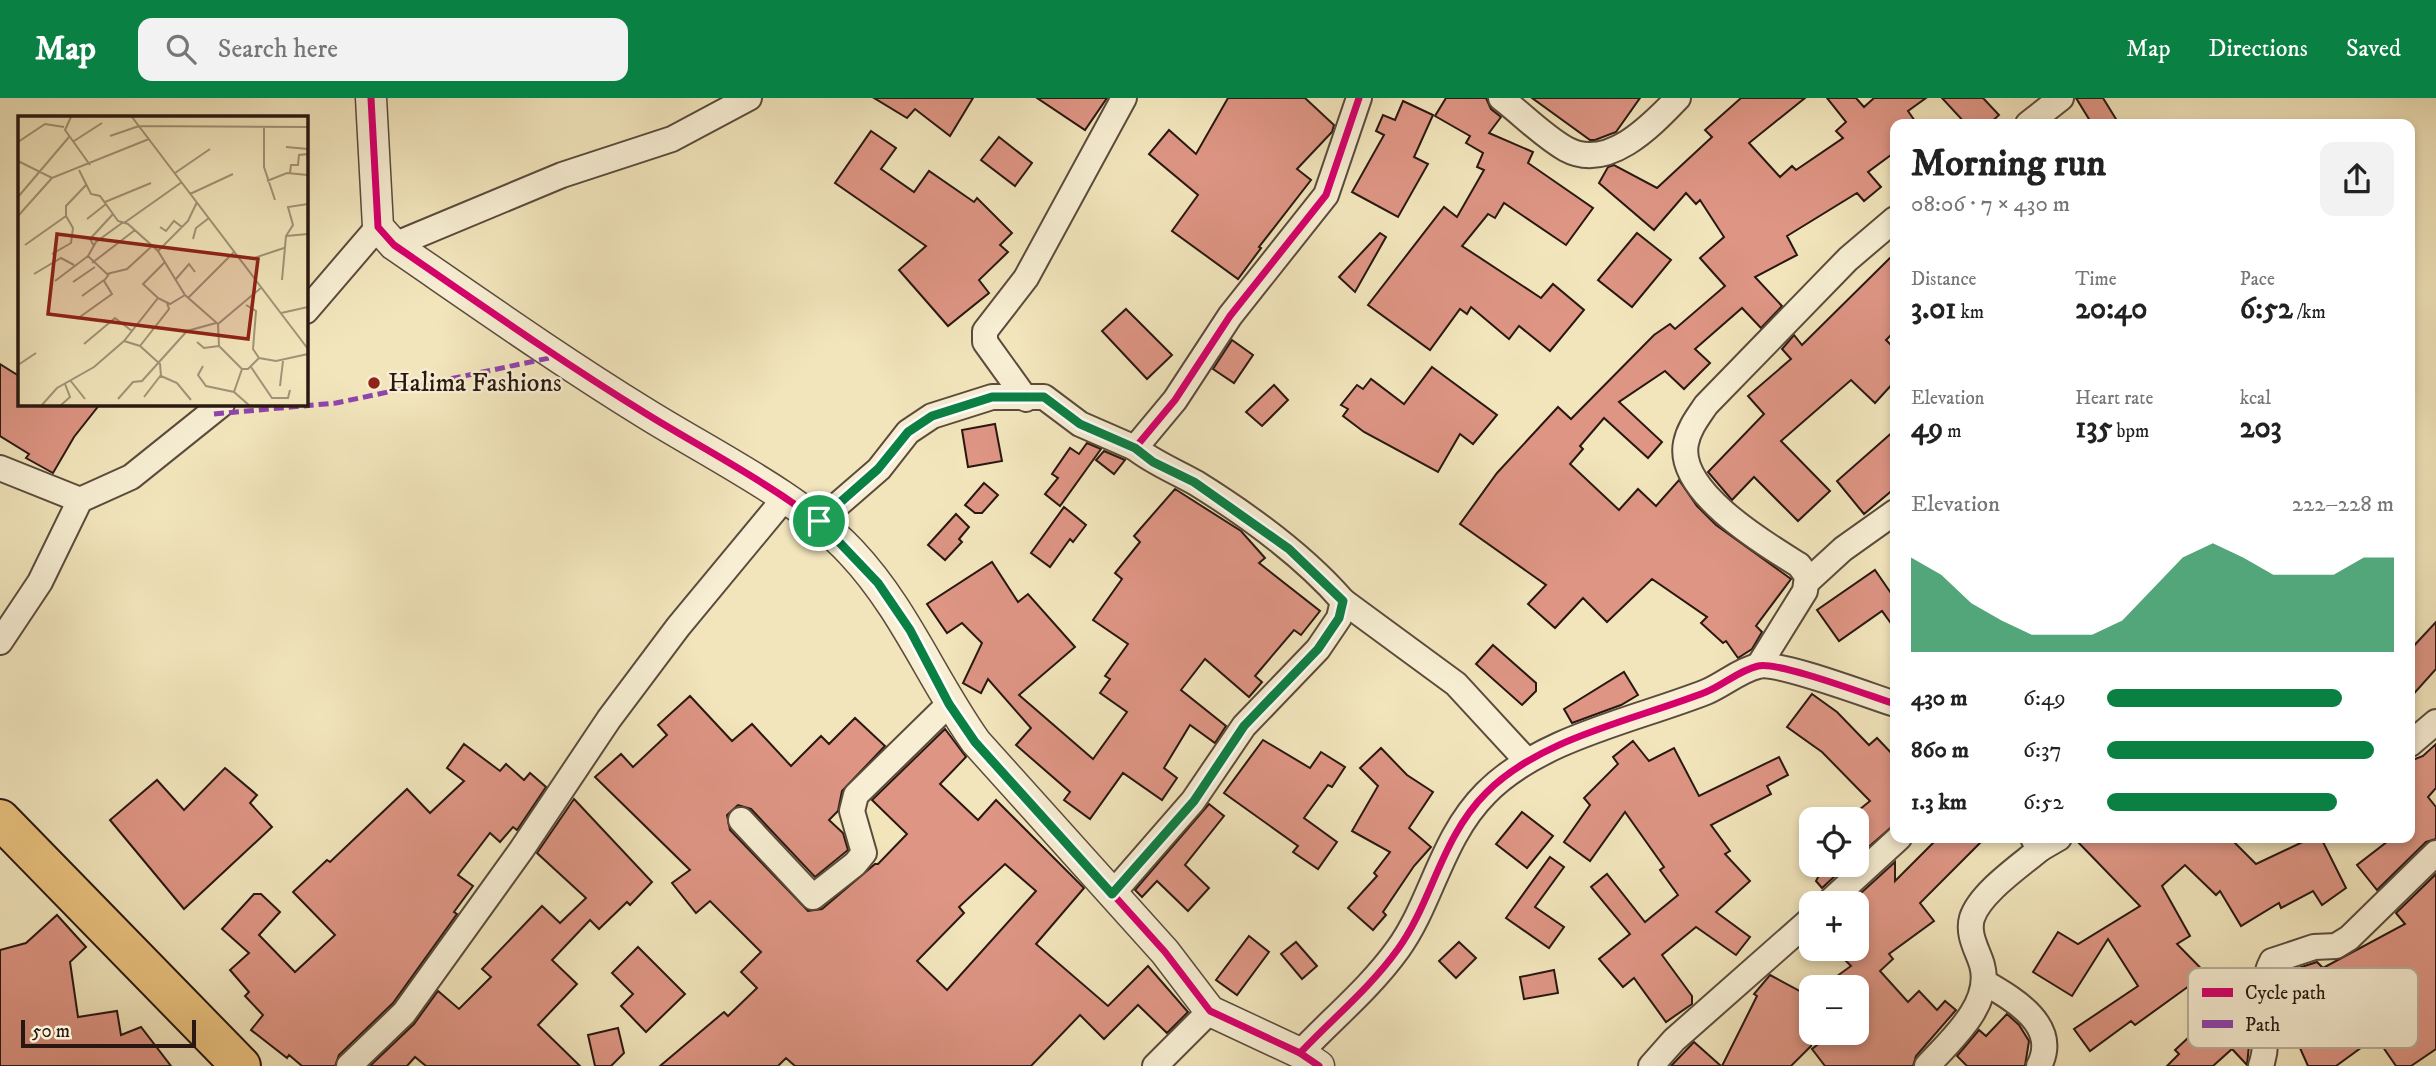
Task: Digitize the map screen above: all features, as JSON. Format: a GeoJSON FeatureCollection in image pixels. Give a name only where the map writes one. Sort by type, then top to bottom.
{"type":"FeatureCollection","features":[{"type":"Feature","properties":{"kind":"main road"},"geometry":{"type":"LineString","coordinates":[[0,819],[242,1066]]}},
{"type":"Feature","properties":{"kind":"street"},"geometry":{"type":"LineString","coordinates":[[371,98],[386,236],[554,357],[819,521],[878,583],[910,630],[949,704],[1014,787],[1065,838],[1164,952],[1210,1011],[1309,1060],[1399,948],[1455,835],[1486,793],[1528,761],[1549,750],[1709,691],[1759,666],[1781,668],[1890,702]]}},
{"type":"Feature","properties":{"kind":"street"},"geometry":{"type":"LineString","coordinates":[[308,309],[386,236],[673,139],[749,98]]}},
{"type":"Feature","properties":{"kind":"street"},"geometry":{"type":"LineString","coordinates":[[1026,398],[985,342],[985,331],[1026,278],[1124,98]]}},
{"type":"Feature","properties":{"kind":"street"},"geometry":{"type":"LineString","coordinates":[[1135,448],[1175,400],[1230,316],[1326,195],[1340,161],[1359,98]]}},
{"type":"Feature","properties":{"kind":"street"},"geometry":{"type":"LineString","coordinates":[[1501,98],[1568,150],[1584,153],[1606,152],[1628,144],[1678,98]]}},
{"type":"Feature","properties":{"kind":"street"},"geometry":{"type":"LineString","coordinates":[[2034,119],[2061,98]]}},
{"type":"Feature","properties":{"kind":"street"},"geometry":{"type":"LineString","coordinates":[[1807,582],[1799,565],[1734,521],[1698,486],[1687,461],[1685,445],[1692,426],[1706,405],[1848,259],[1890,223]]}},
{"type":"Feature","properties":{"kind":"street"},"geometry":{"type":"LineString","coordinates":[[819,521],[878,469],[908,432],[932,416],[992,397],[1044,397],[1080,424],[1135,448],[1153,462],[1194,482],[1289,549],[1343,601],[1456,684],[1528,761]]}},
{"type":"Feature","properties":{"kind":"street"},"geometry":{"type":"LineString","coordinates":[[0,642],[40,582],[80,500],[131,477],[220,406]]}},
{"type":"Feature","properties":{"kind":"street"},"geometry":{"type":"LineString","coordinates":[[0,468],[80,500]]}},
{"type":"Feature","properties":{"kind":"street"},"geometry":{"type":"LineString","coordinates":[[349,1066],[404,1013],[522,849],[609,719],[678,627],[784,499]]}},
{"type":"Feature","properties":{"kind":"street"},"geometry":{"type":"LineString","coordinates":[[1759,666],[1805,591],[1807,582],[1843,549],[1890,516]]}},
{"type":"Feature","properties":{"kind":"street"},"geometry":{"type":"LineString","coordinates":[[1112,894],[1194,801],[1244,726],[1318,649],[1339,618],[1343,601]]}},
{"type":"Feature","properties":{"kind":"street"},"geometry":{"type":"LineString","coordinates":[[741,820],[813,897],[855,864],[864,853],[852,811],[856,795],[949,704]]}},
{"type":"Feature","properties":{"kind":"street"},"geometry":{"type":"LineString","coordinates":[[2415,740],[2436,722]]}},
{"type":"Feature","properties":{"kind":"street"},"geometry":{"type":"LineString","coordinates":[[1841,891],[1894,843]]}},
{"type":"Feature","properties":{"kind":"street"},"geometry":{"type":"LineString","coordinates":[[1927,1066],[1965,1026],[1984,982],[1971,931],[1972,919],[1994,888],[2043,843]]}},
{"type":"Feature","properties":{"kind":"street"},"geometry":{"type":"LineString","coordinates":[[2268,968],[2272,961],[2314,947],[2336,946],[2370,918],[2436,853]]}},
{"type":"Feature","properties":{"kind":"street"},"geometry":{"type":"LineString","coordinates":[[1651,1066],[1674,1040],[1799,930]]}},
{"type":"Feature","properties":{"kind":"street"},"geometry":{"type":"LineString","coordinates":[[1984,982],[2015,1000],[2036,1020],[2042,1031],[2043,1047],[2039,1066]]}},
{"type":"Feature","properties":{"kind":"street"},"geometry":{"type":"LineString","coordinates":[[1155,1066],[1210,1011]]}},
{"type":"Feature","properties":{"kind":"street"},"geometry":{"type":"LineString","coordinates":[[2261,1066],[2267,1048]]}},
{"type":"Feature","properties":{"kind":"building"},"geometry":{"type":"Polygon","coordinates":[[[874,98],[973,98],[950,136],[915,109],[907,118],[874,98]]]}},
{"type":"Feature","properties":{"kind":"building"},"geometry":{"type":"Polygon","coordinates":[[[1037,98],[1107,98],[1085,130],[1037,98]]]}},
{"type":"Feature","properties":{"kind":"building"},"geometry":{"type":"Polygon","coordinates":[[[1228,98],[1305,98],[1334,125],[1332,132],[1297,169],[1311,180],[1238,279],[1172,231],[1198,195],[1149,154],[1169,130],[1196,154],[1228,98]]]}},
{"type":"Feature","properties":{"kind":"building"},"geometry":{"type":"Polygon","coordinates":[[[1446,98],[1486,98],[1491,109],[1501,117],[1489,133],[1533,152],[1528,163],[1593,208],[1566,245],[1504,203],[1495,218],[1488,214],[1462,246],[1541,298],[1553,284],[1584,310],[1550,351],[1519,326],[1509,339],[1471,307],[1467,314],[1460,309],[1430,350],[1368,305],[1444,207],[1457,217],[1484,170],[1477,167],[1483,153],[1466,143],[1470,136],[1435,116],[1446,98]]]}},
{"type":"Feature","properties":{"kind":"building"},"geometry":{"type":"Polygon","coordinates":[[[1532,98],[1640,98],[1616,132],[1590,140],[1532,98]]]}},
{"type":"Feature","properties":{"kind":"building"},"geometry":{"type":"Polygon","coordinates":[[[1741,98],[1805,98],[1749,143],[1780,177],[1792,166],[1796,170],[1843,138],[1836,131],[1846,122],[1827,98],[1856,98],[1864,107],[1874,98],[1926,98],[1908,111],[1914,119],[1890,119],[1890,156],[1868,172],[1881,187],[1864,201],[1857,193],[1787,236],[1797,255],[1755,277],[1782,306],[1761,328],[1742,308],[1695,349],[1710,363],[1684,389],[1665,371],[1619,402],[1662,442],[1648,458],[1604,418],[1580,446],[1583,449],[1570,464],[1619,510],[1638,489],[1656,506],[1679,480],[1697,506],[1716,525],[1791,579],[1756,626],[1762,632],[1752,649],[1738,658],[1726,641],[1723,643],[1701,623],[1707,617],[1652,579],[1607,622],[1583,598],[1555,628],[1528,604],[1546,585],[1460,524],[1497,473],[1558,407],[1571,419],[1654,335],[1670,324],[1675,329],[1725,286],[1700,258],[1724,237],[1700,200],[1696,204],[1686,193],[1654,230],[1599,183],[1608,167],[1614,165],[1657,188],[1712,137],[1705,130],[1741,98]]]}},
{"type":"Feature","properties":{"kind":"building"},"geometry":{"type":"Polygon","coordinates":[[[1942,98],[1983,98],[1999,115],[1995,119],[1961,119],[1942,98]]]}},
{"type":"Feature","properties":{"kind":"building"},"geometry":{"type":"Polygon","coordinates":[[[2076,98],[2103,98],[2116,119],[2089,119],[2076,98]]]}},
{"type":"Feature","properties":{"kind":"building"},"geometry":{"type":"Polygon","coordinates":[[[1403,101],[1433,115],[1414,157],[1428,164],[1398,217],[1352,192],[1384,135],[1376,131],[1383,115],[1395,120],[1403,101]]]}},
{"type":"Feature","properties":{"kind":"building"},"geometry":{"type":"Polygon","coordinates":[[[871,131],[896,148],[881,169],[914,192],[929,171],[974,202],[977,198],[1012,233],[1000,245],[1008,252],[979,280],[989,293],[948,326],[899,270],[926,246],[835,183],[871,131]]]}},
{"type":"Feature","properties":{"kind":"building"},"geometry":{"type":"Polygon","coordinates":[[[999,137],[1032,163],[1015,186],[981,160],[999,137]]]}},
{"type":"Feature","properties":{"kind":"building"},"geometry":{"type":"Polygon","coordinates":[[[1380,233],[1386,237],[1355,292],[1339,277],[1380,233]]]}},
{"type":"Feature","properties":{"kind":"building"},"geometry":{"type":"Polygon","coordinates":[[[1637,233],[1671,260],[1632,307],[1598,280],[1637,233]]]}},
{"type":"Feature","properties":{"kind":"building"},"geometry":{"type":"Polygon","coordinates":[[[1890,258],[1890,336],[1886,340],[1890,344],[1890,386],[1875,403],[1851,380],[1781,441],[1830,491],[1798,521],[1754,477],[1732,500],[1708,472],[1764,414],[1748,396],[1791,359],[1782,349],[1794,335],[1802,345],[1890,258]]]}},
{"type":"Feature","properties":{"kind":"building"},"geometry":{"type":"Polygon","coordinates":[[[1126,309],[1172,355],[1147,379],[1102,331],[1126,309]]]}},
{"type":"Feature","properties":{"kind":"building"},"geometry":{"type":"Polygon","coordinates":[[[1232,340],[1253,355],[1234,383],[1213,369],[1232,340]]]}},
{"type":"Feature","properties":{"kind":"building"},"geometry":{"type":"Polygon","coordinates":[[[0,364],[18,375],[18,406],[98,406],[74,437],[53,473],[26,458],[29,454],[0,436],[0,364]]]}},
{"type":"Feature","properties":{"kind":"building"},"geometry":{"type":"Polygon","coordinates":[[[1432,367],[1497,415],[1473,444],[1460,434],[1438,472],[1364,432],[1343,416],[1348,409],[1341,405],[1357,385],[1363,389],[1371,379],[1404,404],[1432,367]]]}},
{"type":"Feature","properties":{"kind":"building"},"geometry":{"type":"Polygon","coordinates":[[[1274,385],[1288,400],[1262,426],[1246,412],[1274,385]]]}},
{"type":"Feature","properties":{"kind":"building"},"geometry":{"type":"Polygon","coordinates":[[[995,424],[1002,461],[968,467],[962,430],[995,424]]]}},
{"type":"Feature","properties":{"kind":"building"},"geometry":{"type":"Polygon","coordinates":[[[1890,434],[1890,492],[1864,514],[1837,481],[1890,434]]]}},
{"type":"Feature","properties":{"kind":"building"},"geometry":{"type":"Polygon","coordinates":[[[1087,443],[1101,449],[1060,506],[1045,494],[1058,478],[1052,474],[1070,448],[1079,454],[1087,443]]]}},
{"type":"Feature","properties":{"kind":"building"},"geometry":{"type":"Polygon","coordinates":[[[1104,451],[1125,460],[1114,474],[1096,460],[1104,451]]]}},
{"type":"Feature","properties":{"kind":"building"},"geometry":{"type":"Polygon","coordinates":[[[984,483],[998,495],[982,513],[975,513],[965,505],[984,483]]]}},
{"type":"Feature","properties":{"kind":"building"},"geometry":{"type":"Polygon","coordinates":[[[1175,489],[1241,531],[1265,558],[1259,563],[1320,611],[1301,635],[1294,630],[1255,676],[1262,682],[1249,697],[1205,659],[1181,690],[1226,726],[1215,743],[1190,725],[1164,768],[1177,778],[1162,800],[1123,773],[1090,819],[1064,800],[1070,792],[1016,745],[1031,728],[988,679],[981,693],[963,683],[982,643],[962,623],[947,633],[927,604],[992,562],[1018,602],[1028,594],[1075,647],[1019,695],[1093,759],[1127,712],[1100,693],[1110,679],[1105,676],[1128,644],[1093,620],[1122,579],[1115,573],[1140,542],[1134,536],[1175,489]]]}},
{"type":"Feature","properties":{"kind":"building"},"geometry":{"type":"Polygon","coordinates":[[[1064,507],[1086,525],[1073,542],[1070,539],[1050,567],[1031,553],[1064,507]]]}},
{"type":"Feature","properties":{"kind":"building"},"geometry":{"type":"Polygon","coordinates":[[[956,514],[969,527],[959,539],[962,542],[945,560],[928,545],[956,514]]]}},
{"type":"Feature","properties":{"kind":"building"},"geometry":{"type":"Polygon","coordinates":[[[1875,570],[1890,592],[1890,622],[1882,611],[1839,641],[1817,610],[1875,570]]]}},
{"type":"Feature","properties":{"kind":"building"},"geometry":{"type":"Polygon","coordinates":[[[2436,622],[2436,669],[2415,692],[2415,645],[2436,622]]]}},
{"type":"Feature","properties":{"kind":"building"},"geometry":{"type":"Polygon","coordinates":[[[1493,645],[1536,683],[1536,691],[1522,705],[1476,664],[1493,645]]]}},
{"type":"Feature","properties":{"kind":"building"},"geometry":{"type":"Polygon","coordinates":[[[1624,672],[1638,695],[1621,705],[1572,723],[1564,709],[1624,672]]]}},
{"type":"Feature","properties":{"kind":"building"},"geometry":{"type":"Polygon","coordinates":[[[1812,694],[1837,712],[1869,745],[1877,738],[1890,752],[1890,828],[1869,847],[1869,807],[1863,807],[1870,801],[1822,752],[1787,727],[1812,694]]]}},
{"type":"Feature","properties":{"kind":"building"},"geometry":{"type":"Polygon","coordinates":[[[690,696],[732,741],[752,724],[791,766],[821,736],[829,744],[855,718],[885,746],[842,791],[838,811],[829,820],[843,833],[848,850],[815,877],[751,809],[738,805],[727,815],[730,830],[808,911],[822,909],[878,864],[907,834],[872,800],[945,729],[966,757],[940,784],[978,820],[996,800],[1084,888],[1036,944],[1108,1006],[1148,966],[1188,1012],[1167,1033],[1138,1005],[1104,1039],[1080,1015],[1031,1066],[795,1066],[786,1058],[778,1066],[660,1066],[724,1012],[728,1016],[757,988],[741,972],[761,952],[710,901],[696,913],[672,883],[690,870],[595,777],[621,754],[633,767],[667,735],[658,725],[690,696]],[[1005,864],[959,907],[964,913],[917,961],[947,990],[1036,891],[1005,864]]]}},
{"type":"Feature","properties":{"kind":"building"},"geometry":{"type":"Polygon","coordinates":[[[1263,740],[1310,768],[1321,752],[1345,767],[1332,787],[1328,785],[1304,818],[1337,842],[1318,869],[1293,852],[1298,846],[1224,793],[1263,740]]]}},
{"type":"Feature","properties":{"kind":"building"},"geometry":{"type":"Polygon","coordinates":[[[1633,741],[1649,761],[1674,748],[1699,796],[1779,757],[1788,775],[1767,786],[1771,794],[1711,825],[1730,851],[1725,854],[1750,881],[1716,912],[1750,937],[1736,955],[1696,927],[1662,955],[1692,996],[1692,1004],[1666,1022],[1634,978],[1623,987],[1599,959],[1630,934],[1591,887],[1607,874],[1645,922],[1678,895],[1660,870],[1664,867],[1625,812],[1590,861],[1564,842],[1590,805],[1584,798],[1618,764],[1613,757],[1633,741]]]}},
{"type":"Feature","properties":{"kind":"building"},"geometry":{"type":"Polygon","coordinates":[[[464,744],[500,771],[506,764],[524,780],[530,773],[546,787],[517,830],[513,827],[500,842],[490,833],[458,875],[473,886],[454,912],[457,914],[393,1003],[339,1055],[335,1066],[302,1066],[289,1055],[287,1058],[251,1030],[263,1015],[245,996],[249,992],[230,970],[249,953],[222,929],[254,894],[261,894],[280,912],[259,935],[295,972],[335,935],[293,892],[327,860],[330,862],[407,789],[430,813],[464,781],[447,768],[464,744]]]}},
{"type":"Feature","properties":{"kind":"building"},"geometry":{"type":"Polygon","coordinates":[[[2436,744],[2436,788],[2428,797],[2436,807],[2436,839],[2426,842],[2377,890],[2357,865],[2386,843],[2415,843],[2415,759],[2423,756],[2436,744]]]}},
{"type":"Feature","properties":{"kind":"building"},"geometry":{"type":"Polygon","coordinates":[[[1381,748],[1407,775],[1433,792],[1409,828],[1431,847],[1414,866],[1383,912],[1386,915],[1373,930],[1348,908],[1377,876],[1374,873],[1390,852],[1352,831],[1378,786],[1360,768],[1381,748]]]}},
{"type":"Feature","properties":{"kind":"building"},"geometry":{"type":"Polygon","coordinates":[[[225,768],[257,795],[250,803],[272,827],[184,909],[110,820],[157,780],[184,810],[225,768]]]}},
{"type":"Feature","properties":{"kind":"building"},"geometry":{"type":"Polygon","coordinates":[[[574,799],[652,882],[630,905],[627,902],[599,929],[590,920],[552,960],[577,984],[538,1025],[580,1066],[426,1066],[415,1057],[407,1066],[370,1066],[414,1024],[438,991],[459,1009],[491,977],[482,969],[542,906],[560,923],[586,898],[537,853],[574,799]]]}},
{"type":"Feature","properties":{"kind":"building"},"geometry":{"type":"Polygon","coordinates":[[[1209,804],[1224,816],[1185,865],[1209,888],[1188,911],[1157,881],[1142,897],[1135,890],[1209,804]]]}},
{"type":"Feature","properties":{"kind":"building"},"geometry":{"type":"Polygon","coordinates":[[[1522,812],[1553,836],[1527,868],[1496,844],[1522,812]]]}},
{"type":"Feature","properties":{"kind":"building"},"geometry":{"type":"Polygon","coordinates":[[[1933,843],[1980,843],[1920,903],[1934,921],[1889,954],[1893,959],[1880,971],[1908,1002],[1919,991],[1937,1010],[1945,1001],[1956,1010],[1916,1056],[1913,1066],[1825,1066],[1812,1049],[1817,1045],[1869,1045],[1869,975],[1839,975],[1851,966],[1846,961],[1869,961],[1869,891],[1863,891],[1895,862],[1895,881],[1933,843]]]}},
{"type":"Feature","properties":{"kind":"building"},"geometry":{"type":"Polygon","coordinates":[[[2079,843],[2235,843],[2256,864],[2300,843],[2324,843],[2346,888],[2322,905],[2313,891],[2281,908],[2279,903],[2241,926],[2220,891],[2216,895],[2185,865],[2162,886],[2190,936],[2177,944],[2201,968],[2188,968],[2188,987],[2135,1025],[2131,1021],[2090,1051],[2074,1029],[2138,986],[2108,939],[2072,996],[2033,972],[2058,932],[2078,944],[2140,906],[2079,843]]]}},
{"type":"Feature","properties":{"kind":"building"},"geometry":{"type":"Polygon","coordinates":[[[1550,857],[1564,867],[1535,907],[1564,927],[1549,948],[1506,918],[1550,857]]]}},
{"type":"Feature","properties":{"kind":"building"},"geometry":{"type":"Polygon","coordinates":[[[2436,874],[2436,1049],[2411,1066],[2396,1066],[2384,1048],[2418,1048],[2418,968],[2323,968],[2405,924],[2396,913],[2436,874]]]}},
{"type":"Feature","properties":{"kind":"building"},"geometry":{"type":"Polygon","coordinates":[[[1818,877],[1834,877],[1822,888],[1816,881],[1818,877]]]}},
{"type":"Feature","properties":{"kind":"building"},"geometry":{"type":"Polygon","coordinates":[[[57,915],[86,947],[70,962],[78,1017],[117,1011],[121,1035],[141,1027],[171,1066],[0,1066],[0,950],[26,943],[57,915]]]}},
{"type":"Feature","properties":{"kind":"building"},"geometry":{"type":"Polygon","coordinates":[[[1249,936],[1269,952],[1237,995],[1216,980],[1249,936]]]}},
{"type":"Feature","properties":{"kind":"building"},"geometry":{"type":"Polygon","coordinates":[[[1296,942],[1317,966],[1302,979],[1281,954],[1296,942]]]}},
{"type":"Feature","properties":{"kind":"building"},"geometry":{"type":"Polygon","coordinates":[[[1459,942],[1476,958],[1456,978],[1439,961],[1459,942]]]}},
{"type":"Feature","properties":{"kind":"building"},"geometry":{"type":"Polygon","coordinates":[[[638,947],[685,994],[646,1032],[621,1006],[633,994],[612,973],[638,947]]]}},
{"type":"Feature","properties":{"kind":"building"},"geometry":{"type":"Polygon","coordinates":[[[2317,962],[2323,968],[2298,968],[2317,962]]]}},
{"type":"Feature","properties":{"kind":"building"},"geometry":{"type":"Polygon","coordinates":[[[1554,970],[1558,993],[1524,999],[1520,977],[1554,970]]]}},
{"type":"Feature","properties":{"kind":"building"},"geometry":{"type":"Polygon","coordinates":[[[1770,975],[1799,991],[1799,1045],[1811,1046],[1791,1066],[1722,1066],[1757,996],[1754,994],[1770,975]]]}},
{"type":"Feature","properties":{"kind":"building"},"geometry":{"type":"Polygon","coordinates":[[[2007,1014],[2019,1025],[2029,1041],[2025,1066],[1967,1066],[1957,1056],[1979,1030],[1986,1036],[2007,1014]]]}},
{"type":"Feature","properties":{"kind":"building"},"geometry":{"type":"Polygon","coordinates":[[[618,1028],[624,1053],[611,1066],[595,1066],[588,1035],[618,1028]]]}},
{"type":"Feature","properties":{"kind":"building"},"geometry":{"type":"Polygon","coordinates":[[[2188,1038],[2188,1048],[2249,1048],[2247,1065],[2232,1049],[2213,1066],[2167,1066],[2179,1054],[2175,1050],[2188,1038]]]}},
{"type":"Feature","properties":{"kind":"building"},"geometry":{"type":"Polygon","coordinates":[[[1694,1042],[1721,1066],[1671,1066],[1694,1042]]]}},
{"type":"Feature","properties":{"kind":"building"},"geometry":{"type":"Polygon","coordinates":[[[2300,1048],[2361,1048],[2336,1066],[2308,1066],[2300,1048]]]}},
{"type":"Feature","properties":{"kind":"marked path"},"geometry":{"type":"LineString","coordinates":[[308,406],[336,403],[554,357]]}},
{"type":"Feature","properties":{"kind":"marked path"},"geometry":{"type":"LineString","coordinates":[[214,414],[303,406]]}},
{"type":"Feature","properties":{"kind":"cycle path"},"geometry":{"type":"LineString","coordinates":[[371,98],[378,227],[394,245],[581,372],[781,495],[830,532],[851,552],[887,597],[976,742],[1165,952],[1210,1011],[1300,1053],[1319,1066]]}},
{"type":"Feature","properties":{"kind":"cycle path"},"geometry":{"type":"LineString","coordinates":[[819,521],[879,469],[908,432],[932,416],[992,397],[1044,397],[1080,424],[1135,448],[1175,400],[1230,316],[1326,195],[1359,98]]}},
{"type":"Feature","properties":{"kind":"cycle path"},"geometry":{"type":"LineString","coordinates":[[1300,1053],[1363,990],[1398,949],[1420,911],[1447,850],[1471,811],[1486,793],[1508,774],[1533,758],[1590,732],[1706,692],[1758,666],[1804,674],[1890,702]]}},
{"type":"Feature","properties":{"kind":"place","name":"Halima Fashions"},"geometry":{"type":"Point","coordinates":[374,383]}},
{"type":"Feature","properties":{"kind":"route"},"geometry":{"type":"LineString","coordinates":[[992,397],[1044,397],[1080,424],[1135,448],[1153,462],[1194,482],[1289,549],[1343,601],[1339,618],[1318,649],[1244,726],[1194,801],[1112,894],[1065,838],[1014,787],[975,742],[949,704],[910,630],[878,583],[819,521],[878,469],[908,432],[932,416],[992,397]]}}]}
